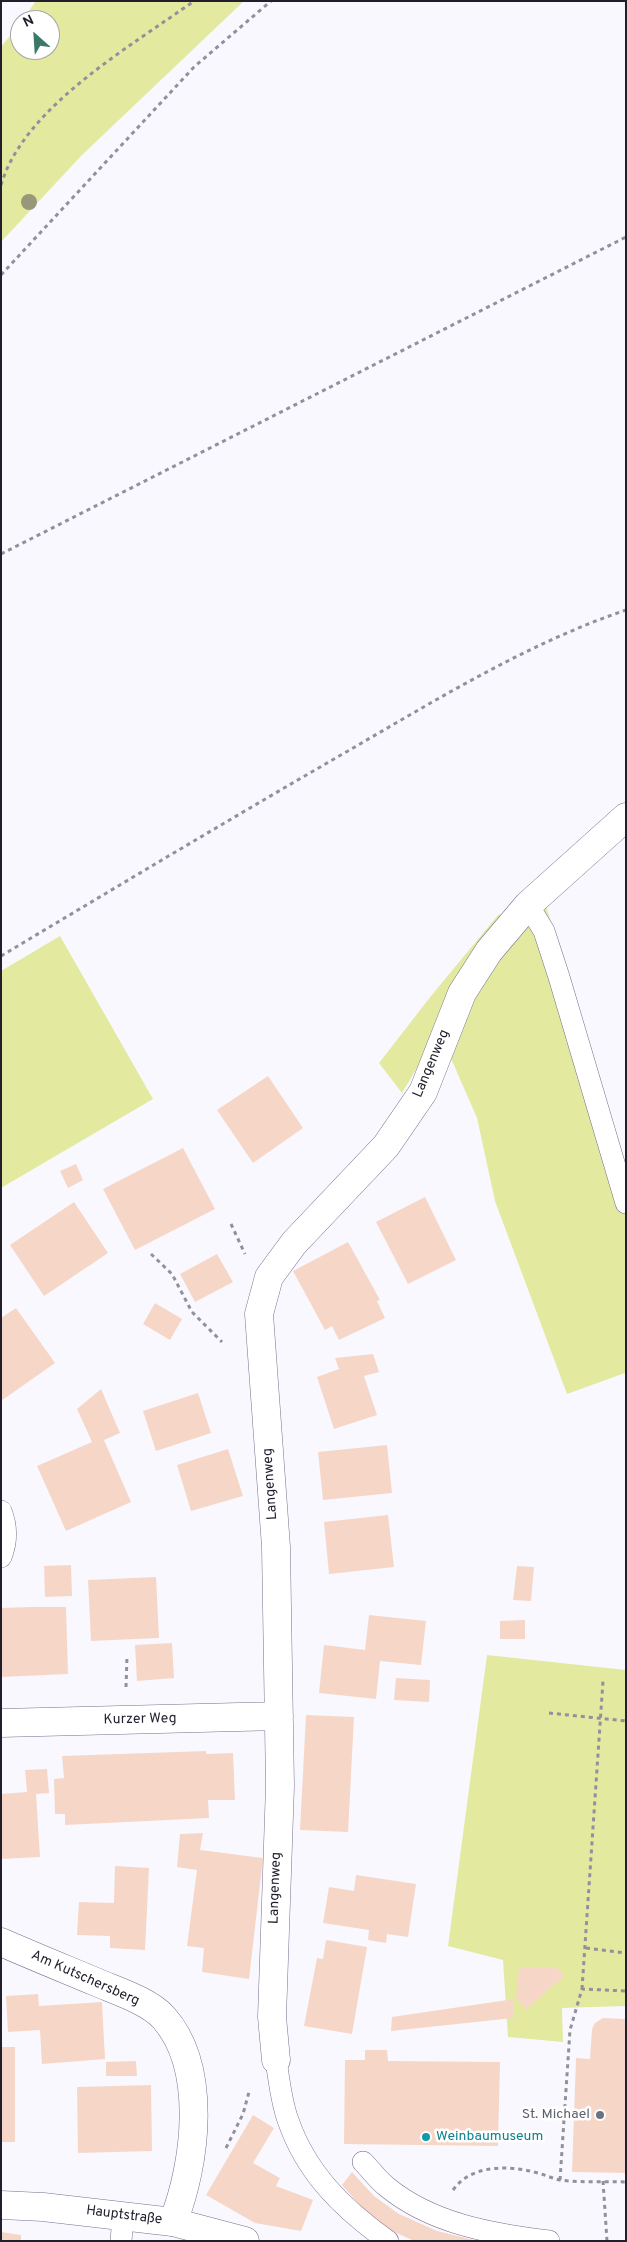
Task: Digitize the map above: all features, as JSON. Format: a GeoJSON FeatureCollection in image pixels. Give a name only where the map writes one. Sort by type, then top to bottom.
{"type":"FeatureCollection","features":[{"type":"Feature","properties":{"kind":"street","name":"Langenweg"},"geometry":{"type":"LineString","coordinates":[[276,2060],[272,2018],[280,1786],[276,1547],[259,1314],[268,1277],[294,1243],[386,1146],[424,1092],[462,993],[489,951],[528,905],[626,817]]}},
{"type":"Feature","properties":{"kind":"street","name":"Kurzer Weg"},"geometry":{"type":"LineString","coordinates":[[1,1723],[279,1716]]}},
{"type":"Feature","properties":{"kind":"street","name":"Am Kutschersberg"},"geometry":{"type":"LineString","coordinates":[[1,1942],[137,1999],[163,2016],[180,2043],[191,2084],[195,2129],[184,2195],[174,2222]]}},
{"type":"Feature","properties":{"kind":"street","name":"Hauptstraße"},"geometry":{"type":"LineString","coordinates":[[1,2205],[43,2206],[122,2228],[174,2222],[246,2241]]}},
{"type":"Feature","properties":{"kind":"lane"},"geometry":{"type":"LineString","coordinates":[[528,905],[544,931],[626,1203]]}},
{"type":"Feature","properties":{"kind":"lane"},"geometry":{"type":"LineString","coordinates":[[1,1511],[6,1524],[4,1549],[1,1557]]}},
{"type":"Feature","properties":{"kind":"lane","name":"Langenweg"},"geometry":{"type":"LineString","coordinates":[[276,2060],[288,2119],[306,2160],[325,2188],[358,2220],[388,2241]]}},
{"type":"Feature","properties":{"kind":"lane"},"geometry":{"type":"LineString","coordinates":[[363,2162],[387,2187],[456,2224],[512,2236],[549,2241]]}},
{"type":"Feature","properties":{"kind":"path"},"geometry":{"type":"LineString","coordinates":[[1,185],[29,131],[73,88],[194,1]]}},
{"type":"Feature","properties":{"kind":"path"},"geometry":{"type":"LineString","coordinates":[[1,275],[194,67],[271,1]]}},
{"type":"Feature","properties":{"kind":"path"},"geometry":{"type":"LineString","coordinates":[[1,554],[626,237]]}},
{"type":"Feature","properties":{"kind":"path"},"geometry":{"type":"LineString","coordinates":[[1,956],[229,819],[459,686],[582,625],[626,610]]}},
{"type":"Feature","properties":{"kind":"path"},"geometry":{"type":"LineString","coordinates":[[151,1254],[172,1274],[192,1312],[222,1342]]}},
{"type":"Feature","properties":{"kind":"path"},"geometry":{"type":"LineString","coordinates":[[560,2180],[570,2030],[582,1988],[586,1948],[603,1681]]}},
{"type":"Feature","properties":{"kind":"path"},"geometry":{"type":"LineString","coordinates":[[549,1712],[626,1721]]}},
{"type":"Feature","properties":{"kind":"path"},"geometry":{"type":"LineString","coordinates":[[586,1948],[626,1952]]}},
{"type":"Feature","properties":{"kind":"path"},"geometry":{"type":"LineString","coordinates":[[582,1988],[626,1990]]}},
{"type":"Feature","properties":{"kind":"path"},"geometry":{"type":"LineString","coordinates":[[225,2149],[243,2114],[255,2072],[265,2064],[276,2060]]}},
{"type":"Feature","properties":{"kind":"path"},"geometry":{"type":"LineString","coordinates":[[435,2214],[461,2179],[478,2171],[513,2170],[532,2172],[560,2180],[626,2182]]}},
{"type":"Feature","properties":{"kind":"path"},"geometry":{"type":"LineString","coordinates":[[603,2181],[607,2241]]}},
{"type":"Feature","properties":{"kind":"green space"},"geometry":{"type":"Polygon","coordinates":[[[36,1],[244,1],[81,156],[1,242],[1,47],[10,36],[10,60],[60,60],[60,10],[29,10],[36,1]]]}},
{"type":"Feature","properties":{"kind":"green space"},"geometry":{"type":"Polygon","coordinates":[[[546,906],[626,1170],[626,1374],[567,1394],[495,1201],[477,1118],[439,1031],[402,1093],[379,1063],[498,915],[546,906]]]}},
{"type":"Feature","properties":{"kind":"green space"},"geometry":{"type":"Polygon","coordinates":[[[60,936],[153,1099],[1,1188],[1,971],[60,936]]]}},
{"type":"Feature","properties":{"kind":"green space"},"geometry":{"type":"Polygon","coordinates":[[[487,1655],[626,1670],[626,2006],[562,2008],[563,2042],[508,2037],[503,1960],[448,1946],[487,1655]]]}},
{"type":"Feature","properties":{"kind":"building"},"geometry":{"type":"Polygon","coordinates":[[[268,1076],[303,1128],[253,1163],[217,1110],[268,1076]]]}},
{"type":"Feature","properties":{"kind":"building"},"geometry":{"type":"Polygon","coordinates":[[[183,1148],[215,1209],[135,1250],[103,1189],[183,1148]]]}},
{"type":"Feature","properties":{"kind":"building"},"geometry":{"type":"Polygon","coordinates":[[[76,1164],[83,1180],[68,1188],[60,1171],[76,1164]]]}},
{"type":"Feature","properties":{"kind":"building"},"geometry":{"type":"Polygon","coordinates":[[[425,1197],[456,1260],[408,1284],[376,1222],[425,1197]]]}},
{"type":"Feature","properties":{"kind":"building"},"geometry":{"type":"Polygon","coordinates":[[[74,1202],[108,1253],[44,1296],[10,1245],[74,1202]]]}},
{"type":"Feature","properties":{"kind":"building"},"geometry":{"type":"Polygon","coordinates":[[[348,1242],[380,1300],[377,1301],[385,1318],[339,1340],[332,1326],[325,1330],[293,1271],[348,1242]]]}},
{"type":"Feature","properties":{"kind":"building"},"geometry":{"type":"Polygon","coordinates":[[[217,1254],[233,1282],[195,1302],[180,1274],[217,1254]]]}},
{"type":"Feature","properties":{"kind":"building"},"geometry":{"type":"Polygon","coordinates":[[[155,1303],[182,1319],[170,1340],[143,1324],[155,1303]]]}},
{"type":"Feature","properties":{"kind":"building"},"geometry":{"type":"Polygon","coordinates":[[[16,1308],[55,1363],[1,1401],[1,1318],[16,1308]]]}},
{"type":"Feature","properties":{"kind":"building"},"geometry":{"type":"Polygon","coordinates":[[[373,1354],[379,1372],[364,1376],[377,1415],[334,1429],[317,1377],[339,1369],[335,1358],[373,1354]]]}},
{"type":"Feature","properties":{"kind":"building"},"geometry":{"type":"Polygon","coordinates":[[[101,1389],[120,1433],[104,1440],[131,1502],[66,1531],[37,1466],[92,1442],[77,1409],[101,1389]]]}},
{"type":"Feature","properties":{"kind":"building"},"geometry":{"type":"Polygon","coordinates":[[[198,1393],[211,1433],[156,1451],[143,1411],[198,1393]]]}},
{"type":"Feature","properties":{"kind":"building"},"geometry":{"type":"Polygon","coordinates":[[[387,1445],[392,1493],[323,1500],[318,1452],[387,1445]]]}},
{"type":"Feature","properties":{"kind":"building"},"geometry":{"type":"Polygon","coordinates":[[[228,1449],[243,1496],[191,1511],[177,1465],[228,1449]]]}},
{"type":"Feature","properties":{"kind":"building"},"geometry":{"type":"Polygon","coordinates":[[[388,1515],[394,1567],[329,1574],[324,1522],[388,1515]]]}},
{"type":"Feature","properties":{"kind":"building"},"geometry":{"type":"Polygon","coordinates":[[[71,1565],[72,1596],[45,1597],[44,1566],[71,1565]]]}},
{"type":"Feature","properties":{"kind":"building"},"geometry":{"type":"Polygon","coordinates":[[[517,1566],[534,1567],[531,1601],[513,1600],[517,1566]]]}},
{"type":"Feature","properties":{"kind":"building"},"geometry":{"type":"Polygon","coordinates":[[[156,1577],[159,1638],[91,1641],[88,1580],[156,1577]]]}},
{"type":"Feature","properties":{"kind":"building"},"geometry":{"type":"Polygon","coordinates":[[[66,1607],[68,1674],[1,1677],[1,1608],[66,1607]]]}},
{"type":"Feature","properties":{"kind":"building"},"geometry":{"type":"Polygon","coordinates":[[[369,1615],[426,1621],[421,1665],[380,1661],[376,1699],[319,1693],[324,1645],[365,1650],[369,1615]]]}},
{"type":"Feature","properties":{"kind":"building"},"geometry":{"type":"Polygon","coordinates":[[[525,1620],[525,1639],[500,1639],[500,1621],[525,1620]]]}},
{"type":"Feature","properties":{"kind":"building"},"geometry":{"type":"Polygon","coordinates":[[[172,1643],[174,1678],[137,1681],[135,1645],[172,1643]]]}},
{"type":"Feature","properties":{"kind":"building"},"geometry":{"type":"Polygon","coordinates":[[[396,1678],[430,1680],[429,1702],[394,1700],[396,1678]]]}},
{"type":"Feature","properties":{"kind":"building"},"geometry":{"type":"Polygon","coordinates":[[[306,1715],[354,1717],[348,1832],[300,1830],[306,1715]]]}},
{"type":"Feature","properties":{"kind":"building"},"geometry":{"type":"Polygon","coordinates":[[[206,1751],[206,1754],[233,1753],[235,1800],[208,1800],[209,1818],[65,1825],[65,1814],[55,1814],[54,1779],[64,1778],[62,1756],[206,1751]]]}},
{"type":"Feature","properties":{"kind":"building"},"geometry":{"type":"Polygon","coordinates":[[[47,1769],[49,1793],[36,1794],[40,1857],[1,1859],[1,1794],[27,1792],[25,1770],[47,1769]]]}},
{"type":"Feature","properties":{"kind":"building"},"geometry":{"type":"Polygon","coordinates":[[[203,1833],[200,1850],[263,1858],[249,1979],[202,1972],[204,1948],[187,1946],[197,1870],[177,1867],[180,1834],[203,1833]]]}},
{"type":"Feature","properties":{"kind":"building"},"geometry":{"type":"Polygon","coordinates":[[[115,1866],[149,1868],[145,1950],[110,1948],[110,1936],[77,1935],[79,1902],[114,1903],[115,1866]]]}},
{"type":"Feature","properties":{"kind":"building"},"geometry":{"type":"Polygon","coordinates":[[[356,1875],[416,1884],[408,1937],[387,1934],[386,1943],[368,1940],[369,1930],[323,1923],[329,1887],[354,1891],[356,1875]]]}},
{"type":"Feature","properties":{"kind":"building"},"geometry":{"type":"Polygon","coordinates":[[[326,1940],[367,1947],[352,2034],[304,2026],[317,1958],[323,1959],[326,1940]]]}},
{"type":"Feature","properties":{"kind":"building"},"geometry":{"type":"Polygon","coordinates":[[[519,1967],[556,1967],[564,1976],[526,2010],[516,1998],[519,1967]]]}},
{"type":"Feature","properties":{"kind":"building"},"geometry":{"type":"Polygon","coordinates":[[[38,1994],[39,2006],[102,2002],[105,2059],[42,2064],[40,2030],[8,2032],[6,1996],[38,1994]]]}},
{"type":"Feature","properties":{"kind":"building"},"geometry":{"type":"Polygon","coordinates":[[[514,1999],[513,2018],[391,2031],[392,2017],[514,1999]]]}},
{"type":"Feature","properties":{"kind":"building","name":"St. Michael"},"geometry":{"type":"Polygon","coordinates":[[[603,2018],[626,2019],[626,2173],[572,2172],[576,2058],[590,2059],[592,2029],[595,2023],[603,2018]]]}},
{"type":"Feature","properties":{"kind":"building"},"geometry":{"type":"Polygon","coordinates":[[[1,2047],[15,2047],[15,2142],[1,2142],[1,2047]]]}},
{"type":"Feature","properties":{"kind":"building"},"geometry":{"type":"Polygon","coordinates":[[[365,2050],[387,2050],[388,2061],[500,2062],[498,2146],[344,2144],[345,2060],[365,2060],[365,2050]]]}},
{"type":"Feature","properties":{"kind":"building"},"geometry":{"type":"Polygon","coordinates":[[[136,2061],[137,2076],[106,2076],[106,2062],[136,2061]]]}},
{"type":"Feature","properties":{"kind":"building"},"geometry":{"type":"Polygon","coordinates":[[[151,2085],[152,2151],[78,2153],[77,2087],[151,2085]]]}},
{"type":"Feature","properties":{"kind":"building"},"geometry":{"type":"Polygon","coordinates":[[[253,2115],[274,2128],[253,2163],[280,2178],[276,2186],[313,2200],[301,2231],[255,2223],[206,2195],[253,2115]]]}},
{"type":"Feature","properties":{"kind":"building"},"geometry":{"type":"Polygon","coordinates":[[[352,2172],[374,2196],[399,2214],[437,2231],[478,2241],[414,2241],[388,2229],[364,2210],[342,2185],[352,2172]]]}},
{"type":"Feature","properties":{"kind":"building"},"geometry":{"type":"Polygon","coordinates":[[[1,2232],[21,2235],[21,2241],[1,2241],[1,2232]]]}},
{"type":"Feature","properties":{"kind":"place","name":"St. Michael"},"geometry":{"type":"Point","coordinates":[600,2115]}},
{"type":"Feature","properties":{"kind":"place","name":"Weinbaumuseum"},"geometry":{"type":"Point","coordinates":[426,2137]}}]}
